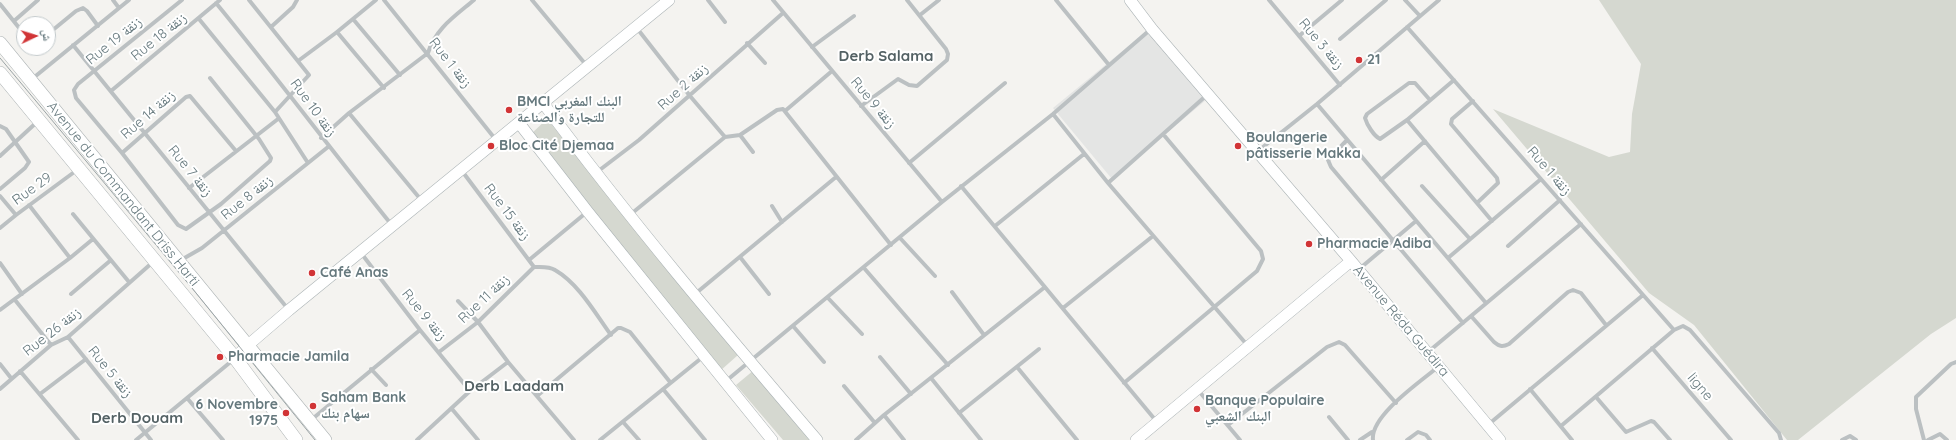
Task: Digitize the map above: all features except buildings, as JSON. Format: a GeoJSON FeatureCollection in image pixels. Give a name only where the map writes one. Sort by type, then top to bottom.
{"type":"FeatureCollection","features":[{"type":"Feature","properties":{"kind":"main road","name":"Avenue du Commandant Driss Harti"},"geometry":{"type":"LineString","coordinates":[[0,43],[325,440]]}},
{"type":"Feature","properties":{"kind":"main road","name":"Avenue du Commandant Driss Harti"},"geometry":{"type":"LineString","coordinates":[[2,79],[39,120],[235,358],[296,440]]}},
{"type":"Feature","properties":{"kind":"street"},"geometry":{"type":"LineString","coordinates":[[14,21],[38,0]]}},
{"type":"Feature","properties":{"kind":"street"},"geometry":{"type":"LineString","coordinates":[[113,0],[119,8]]}},
{"type":"Feature","properties":{"kind":"street"},"geometry":{"type":"LineString","coordinates":[[31,80],[129,0]]}},
{"type":"Feature","properties":{"kind":"street","name":"Rue 19 زنقة"},"geometry":{"type":"LineString","coordinates":[[122,153],[76,98],[74,90],[78,84],[182,0]]}},
{"type":"Feature","properties":{"kind":"street","name":"Rue 18 زنقة"},"geometry":{"type":"LineString","coordinates":[[111,91],[220,0]]}},
{"type":"Feature","properties":{"kind":"street"},"geometry":{"type":"LineString","coordinates":[[249,0],[309,75],[275,112]]}},
{"type":"Feature","properties":{"kind":"street"},"geometry":{"type":"LineString","coordinates":[[271,27],[293,7],[297,0]]}},
{"type":"Feature","properties":{"kind":"street"},"geometry":{"type":"LineString","coordinates":[[298,61],[376,0]]}},
{"type":"Feature","properties":{"kind":"street","name":"Rue 1 زنقة"},"geometry":{"type":"LineString","coordinates":[[384,0],[497,140]]}},
{"type":"Feature","properties":{"kind":"street"},"geometry":{"type":"LineString","coordinates":[[321,138],[349,113],[384,88],[428,53],[431,42],[440,29],[474,0]]}},
{"type":"Feature","properties":{"kind":"street"},"geometry":{"type":"LineString","coordinates":[[532,0],[587,67]]}},
{"type":"Feature","properties":{"kind":"street"},"geometry":{"type":"LineString","coordinates":[[136,440],[235,358],[289,310],[422,201],[462,171],[497,140],[669,0]]}},
{"type":"Feature","properties":{"kind":"street"},"geometry":{"type":"LineString","coordinates":[[708,0],[725,22]]}},
{"type":"Feature","properties":{"kind":"street","name":"Rue 9 زنقة"},"geometry":{"type":"LineString","coordinates":[[773,0],[942,202]]}},
{"type":"Feature","properties":{"kind":"street"},"geometry":{"type":"LineString","coordinates":[[861,106],[898,79],[910,85],[917,86],[946,60],[948,54],[946,49],[907,0]]}},
{"type":"Feature","properties":{"kind":"street"},"geometry":{"type":"LineString","coordinates":[[920,15],[939,0]]}},
{"type":"Feature","properties":{"kind":"street"},"geometry":{"type":"LineString","coordinates":[[1056,0],[1109,65]]}},
{"type":"Feature","properties":{"kind":"street","name":"Avenue Réda Guédira"},"geometry":{"type":"LineString","coordinates":[[1130,0],[1152,29],[1256,153],[1355,266],[1500,440]]}},
{"type":"Feature","properties":{"kind":"street","name":"Rue 3 زنقة"},"geometry":{"type":"LineString","coordinates":[[1269,0],[1340,85]]}},
{"type":"Feature","properties":{"kind":"street"},"geometry":{"type":"LineString","coordinates":[[1299,36],[1342,0]]}},
{"type":"Feature","properties":{"kind":"street"},"geometry":{"type":"LineString","coordinates":[[1340,39],[1386,0]]}},
{"type":"Feature","properties":{"kind":"street"},"geometry":{"type":"LineString","coordinates":[[1405,0],[1420,16]]}},
{"type":"Feature","properties":{"kind":"street"},"geometry":{"type":"LineString","coordinates":[[1256,153],[1340,85],[1439,0]]}},
{"type":"Feature","properties":{"kind":"street","name":"Rue 10 زنقة"},"geometry":{"type":"LineString","coordinates":[[216,3],[283,85],[290,97],[321,138],[392,226]]}},
{"type":"Feature","properties":{"kind":"street"},"geometry":{"type":"LineString","coordinates":[[0,4],[16,24]]}},
{"type":"Feature","properties":{"kind":"street"},"geometry":{"type":"LineString","coordinates":[[56,27],[76,11],[83,8],[98,26]]}},
{"type":"Feature","properties":{"kind":"street","name":"Rue 2 زنقة"},"geometry":{"type":"LineString","coordinates":[[595,174],[639,140],[783,12]]}},
{"type":"Feature","properties":{"kind":"street"},"geometry":{"type":"LineString","coordinates":[[812,47],[854,16]]}},
{"type":"Feature","properties":{"kind":"street"},"geometry":{"type":"LineString","coordinates":[[199,19],[275,112],[278,119],[308,163]]}},
{"type":"Feature","properties":{"kind":"street"},"geometry":{"type":"LineString","coordinates":[[353,19],[400,75]]}},
{"type":"Feature","properties":{"kind":"street"},"geometry":{"type":"LineString","coordinates":[[636,27],[690,96],[725,137]]}},
{"type":"Feature","properties":{"kind":"street","name":"Rue 1 زنقة"},"geometry":{"type":"LineString","coordinates":[[1407,27],[1674,330]]}},
{"type":"Feature","properties":{"kind":"street"},"geometry":{"type":"LineString","coordinates":[[726,382],[942,202],[1053,114],[1152,29]]}},
{"type":"Feature","properties":{"kind":"street"},"geometry":{"type":"LineString","coordinates":[[337,32],[384,88]]}},
{"type":"Feature","properties":{"kind":"street"},"geometry":{"type":"LineString","coordinates":[[747,43],[765,64]]}},
{"type":"Feature","properties":{"kind":"street","name":"Rue 7 زنقة"},"geometry":{"type":"LineString","coordinates":[[73,45],[146,132],[189,188],[289,310]]}},
{"type":"Feature","properties":{"kind":"street"},"geometry":{"type":"LineString","coordinates":[[629,215],[725,137],[740,135],[776,110],[785,110],[832,71]]}},
{"type":"Feature","properties":{"kind":"street"},"geometry":{"type":"LineString","coordinates":[[122,153],[178,225],[186,229],[221,204],[270,161],[270,156],[210,78]]}},
{"type":"Feature","properties":{"kind":"street"},"geometry":{"type":"LineString","coordinates":[[1430,100],[1415,83],[1409,83],[1367,114],[1366,118],[1368,125],[1377,138],[1380,139],[1407,120],[1454,80]]}},
{"type":"Feature","properties":{"kind":"street"},"geometry":{"type":"LineString","coordinates":[[909,163],[1005,83]]}},
{"type":"Feature","properties":{"kind":"street"},"geometry":{"type":"LineString","coordinates":[[1108,183],[1208,94]]}},
{"type":"Feature","properties":{"kind":"street","name":"Rue 14 زنقة"},"geometry":{"type":"LineString","coordinates":[[122,153],[186,97],[190,96],[236,151]]}},
{"type":"Feature","properties":{"kind":"street"},"geometry":{"type":"LineString","coordinates":[[1473,102],[1452,119],[1451,124],[1497,178],[1498,183],[1495,188],[1477,203]]}},
{"type":"Feature","properties":{"kind":"street"},"geometry":{"type":"LineString","coordinates":[[543,103],[595,174],[694,295],[817,440]]}},
{"type":"Feature","properties":{"kind":"street"},"geometry":{"type":"LineString","coordinates":[[1317,104],[1486,303]]}},
{"type":"Feature","properties":{"kind":"street"},"geometry":{"type":"LineString","coordinates":[[785,110],[836,177],[891,245]]}},
{"type":"Feature","properties":{"kind":"street"},"geometry":{"type":"LineString","coordinates":[[349,113],[422,201]]}},
{"type":"Feature","properties":{"kind":"street"},"geometry":{"type":"LineString","coordinates":[[1053,114],[1108,183],[1214,308],[1249,346]]}},
{"type":"Feature","properties":{"kind":"street"},"geometry":{"type":"LineString","coordinates":[[189,188],[278,119]]}},
{"type":"Feature","properties":{"kind":"street"},"geometry":{"type":"LineString","coordinates":[[0,156],[16,143],[39,120]]}},
{"type":"Feature","properties":{"kind":"street"},"geometry":{"type":"LineString","coordinates":[[1407,120],[1492,221]]}},
{"type":"Feature","properties":{"kind":"street"},"geometry":{"type":"LineString","coordinates":[[519,123],[588,212],[772,440]]}},
{"type":"Feature","properties":{"kind":"street"},"geometry":{"type":"LineString","coordinates":[[0,126],[6,129],[28,160],[28,164],[0,188]]}},
{"type":"Feature","properties":{"kind":"street"},"geometry":{"type":"LineString","coordinates":[[1124,383],[1258,271],[1263,259],[1261,251],[1163,134]]}},
{"type":"Feature","properties":{"kind":"street"},"geometry":{"type":"LineString","coordinates":[[740,135],[753,152]]}},
{"type":"Feature","properties":{"kind":"street"},"geometry":{"type":"LineString","coordinates":[[1347,140],[1330,156],[1329,164],[1462,323]]}},
{"type":"Feature","properties":{"kind":"street"},"geometry":{"type":"LineString","coordinates":[[1381,180],[1425,141]]}},
{"type":"Feature","properties":{"kind":"street","name":"Rue 8 زنقة"},"geometry":{"type":"LineString","coordinates":[[178,261],[192,255],[328,147]]}},
{"type":"Feature","properties":{"kind":"street"},"geometry":{"type":"LineString","coordinates":[[995,226],[1084,154]]}},
{"type":"Feature","properties":{"kind":"street","name":"Rue 29"},"geometry":{"type":"LineString","coordinates":[[0,228],[79,169]]}},
{"type":"Feature","properties":{"kind":"street","name":"Rue 15 زنقة"},"geometry":{"type":"LineString","coordinates":[[462,171],[534,267]]}},
{"type":"Feature","properties":{"kind":"street"},"geometry":{"type":"LineString","coordinates":[[694,295],[836,177]]}},
{"type":"Feature","properties":{"kind":"street"},"geometry":{"type":"LineString","coordinates":[[1448,258],[1541,179]]}},
{"type":"Feature","properties":{"kind":"street"},"geometry":{"type":"LineString","coordinates":[[962,186],[1157,423]]}},
{"type":"Feature","properties":{"kind":"street"},"geometry":{"type":"LineString","coordinates":[[1422,186],[1470,239]]}},
{"type":"Feature","properties":{"kind":"street"},"geometry":{"type":"LineString","coordinates":[[0,196],[16,215]]}},
{"type":"Feature","properties":{"kind":"street"},"geometry":{"type":"LineString","coordinates":[[1508,246],[1560,200]]}},
{"type":"Feature","properties":{"kind":"street"},"geometry":{"type":"LineString","coordinates":[[29,205],[70,258]]}},
{"type":"Feature","properties":{"kind":"street"},"geometry":{"type":"LineString","coordinates":[[772,206],[782,222]]}},
{"type":"Feature","properties":{"kind":"street"},"geometry":{"type":"LineString","coordinates":[[529,260],[588,212]]}},
{"type":"Feature","properties":{"kind":"street"},"geometry":{"type":"LineString","coordinates":[[73,214],[129,282]]}},
{"type":"Feature","properties":{"kind":"street"},"geometry":{"type":"LineString","coordinates":[[1136,440],[1249,346],[1355,266],[1394,240],[1416,221]]}},
{"type":"Feature","properties":{"kind":"street"},"geometry":{"type":"LineString","coordinates":[[1428,353],[1581,224]]}},
{"type":"Feature","properties":{"kind":"street"},"geometry":{"type":"LineString","coordinates":[[1063,308],[1153,236]]}},
{"type":"Feature","properties":{"kind":"street"},"geometry":{"type":"LineString","coordinates":[[900,238],[935,276]]}},
{"type":"Feature","properties":{"kind":"street"},"geometry":{"type":"LineString","coordinates":[[0,310],[66,262],[93,239]]}},
{"type":"Feature","properties":{"kind":"street","name":"Rue 9 زنقة"},"geometry":{"type":"LineString","coordinates":[[360,253],[470,391]]}},
{"type":"Feature","properties":{"kind":"street"},"geometry":{"type":"LineString","coordinates":[[740,257],[769,294]]}},
{"type":"Feature","properties":{"kind":"street"},"geometry":{"type":"LineString","coordinates":[[71,294],[111,260]]}},
{"type":"Feature","properties":{"kind":"street","name":"Rue 26 زنقة"},"geometry":{"type":"LineString","coordinates":[[0,389],[51,345],[68,337],[129,282],[155,261]]}},
{"type":"Feature","properties":{"kind":"street"},"geometry":{"type":"LineString","coordinates":[[0,263],[22,294]]}},
{"type":"Feature","properties":{"kind":"street"},"geometry":{"type":"LineString","coordinates":[[534,267],[544,266],[554,269],[579,291],[611,334]]}},
{"type":"Feature","properties":{"kind":"street","name":"Rue 11 زنقة"},"geometry":{"type":"LineString","coordinates":[[439,352],[478,322],[534,267]]}},
{"type":"Feature","properties":{"kind":"street"},"geometry":{"type":"LineString","coordinates":[[864,268],[948,365]]}},
{"type":"Feature","properties":{"kind":"street"},"geometry":{"type":"LineString","coordinates":[[856,440],[884,415],[1045,287]]}},
{"type":"Feature","properties":{"kind":"street"},"geometry":{"type":"LineString","coordinates":[[1472,316],[1498,346],[1503,346],[1509,344],[1568,292],[1573,290],[1580,293],[1606,325]]}},
{"type":"Feature","properties":{"kind":"street"},"geometry":{"type":"LineString","coordinates":[[952,292],[984,335]]}},
{"type":"Feature","properties":{"kind":"street"},"geometry":{"type":"LineString","coordinates":[[1488,425],[1643,294]]}},
{"type":"Feature","properties":{"kind":"street"},"geometry":{"type":"LineString","coordinates":[[828,298],[862,334]]}},
{"type":"Feature","properties":{"kind":"street"},"geometry":{"type":"LineString","coordinates":[[15,300],[51,345]]}},
{"type":"Feature","properties":{"kind":"street"},"geometry":{"type":"LineString","coordinates":[[458,301],[478,322],[508,362],[574,440]]}},
{"type":"Feature","properties":{"kind":"street"},"geometry":{"type":"LineString","coordinates":[[793,326],[824,362]]}},
{"type":"Feature","properties":{"kind":"street"},"geometry":{"type":"LineString","coordinates":[[1561,426],[1652,348],[1674,330],[1683,326],[1687,328],[1779,433],[1781,440]]}},
{"type":"Feature","properties":{"kind":"street"},"geometry":{"type":"LineString","coordinates":[[537,396],[618,328],[622,328],[630,332],[670,382]]}},
{"type":"Feature","properties":{"kind":"street"},"geometry":{"type":"LineString","coordinates":[[310,421],[420,330]]}},
{"type":"Feature","properties":{"kind":"street","name":"Rue 5 زنقة"},"geometry":{"type":"LineString","coordinates":[[68,337],[151,440]]}},
{"type":"Feature","properties":{"kind":"street"},"geometry":{"type":"LineString","coordinates":[[1228,425],[1327,346],[1338,342],[1345,345],[1396,403]]}},
{"type":"Feature","properties":{"kind":"street","name":"ligne"},"geometry":{"type":"LineString","coordinates":[[1652,348],[1731,440]]}},
{"type":"Feature","properties":{"kind":"street"},"geometry":{"type":"LineString","coordinates":[[959,413],[1039,349]]}},
{"type":"Feature","properties":{"kind":"street"},"geometry":{"type":"LineString","coordinates":[[600,440],[704,355]]}},
{"type":"Feature","properties":{"kind":"street"},"geometry":{"type":"LineString","coordinates":[[880,356],[911,394]]}},
{"type":"Feature","properties":{"kind":"street"},"geometry":{"type":"LineString","coordinates":[[40,394],[86,359]]}},
{"type":"Feature","properties":{"kind":"street"},"geometry":{"type":"LineString","coordinates":[[417,440],[470,391],[508,362]]}},
{"type":"Feature","properties":{"kind":"street"},"geometry":{"type":"LineString","coordinates":[[1924,440],[1916,409],[1916,397],[1956,362]]}},
{"type":"Feature","properties":{"kind":"street"},"geometry":{"type":"LineString","coordinates":[[0,364],[11,378]]}},
{"type":"Feature","properties":{"kind":"street"},"geometry":{"type":"LineString","coordinates":[[1017,367],[1077,440]]}},
{"type":"Feature","properties":{"kind":"street"},"geometry":{"type":"LineString","coordinates":[[1360,440],[1372,432],[1378,420],[1396,403],[1439,367]]}},
{"type":"Feature","properties":{"kind":"street"},"geometry":{"type":"LineString","coordinates":[[371,369],[386,385]]}},
{"type":"Feature","properties":{"kind":"street"},"geometry":{"type":"LineString","coordinates":[[20,372],[78,440]]}},
{"type":"Feature","properties":{"kind":"street"},"geometry":{"type":"LineString","coordinates":[[930,378],[981,440]]}},
{"type":"Feature","properties":{"kind":"street"},"geometry":{"type":"LineString","coordinates":[[844,386],[875,423]]}},
{"type":"Feature","properties":{"kind":"street"},"geometry":{"type":"LineString","coordinates":[[663,389],[705,440]]}},
{"type":"Feature","properties":{"kind":"street"},"geometry":{"type":"LineString","coordinates":[[1197,389],[1240,440]]}},
{"type":"Feature","properties":{"kind":"street"},"geometry":{"type":"LineString","coordinates":[[1530,389],[1572,440]]}},
{"type":"Feature","properties":{"kind":"street"},"geometry":{"type":"LineString","coordinates":[[1596,397],[1626,432],[1651,421],[1654,422],[1670,440]]}},
{"type":"Feature","properties":{"kind":"street"},"geometry":{"type":"LineString","coordinates":[[187,398],[223,440]]}},
{"type":"Feature","properties":{"kind":"street"},"geometry":{"type":"LineString","coordinates":[[452,409],[478,440]]}},
{"type":"Feature","properties":{"kind":"street"},"geometry":{"type":"LineString","coordinates":[[884,415],[904,440]]}},
{"type":"Feature","properties":{"kind":"street"},"geometry":{"type":"LineString","coordinates":[[1329,417],[1348,440]]}},
{"type":"Feature","properties":{"kind":"street"},"geometry":{"type":"LineString","coordinates":[[623,422],[639,440]]}},
{"type":"Feature","properties":{"kind":"street"},"geometry":{"type":"LineString","coordinates":[[1372,432],[1373,440]]}},
{"type":"Feature","properties":{"kind":"street"},"geometry":{"type":"LineString","coordinates":[[1407,440],[1418,432],[1426,435],[1430,440]]}},
{"type":"Feature","properties":{"kind":"street"},"geometry":{"type":"LineString","coordinates":[[1928,440],[1940,434],[1947,440]]}},
{"type":"Feature","properties":{"kind":"street"},"geometry":{"type":"LineString","coordinates":[[1842,440],[1850,436],[1856,440]]}},
{"type":"Feature","properties":{"kind":"shaded area"},"geometry":{"type":"Polygon","coordinates":[[[1599,0],[1956,0],[1956,318],[1931,334],[1798,440],[1787,440],[1694,325],[1649,293],[1493,109],[1609,157],[1630,152],[1632,114],[1641,64],[1599,0]]]}},
{"type":"Feature","properties":{"kind":"shaded area"},"geometry":{"type":"Polygon","coordinates":[[[1154,25],[1212,95],[1112,179],[1053,108],[1154,25]]]}},
{"type":"Feature","properties":{"kind":"shaded area"},"geometry":{"type":"Polygon","coordinates":[[[547,119],[738,355],[720,371],[531,134],[547,119]]]}},
{"type":"Feature","properties":{"kind":"shaded area"},"geometry":{"type":"Polygon","coordinates":[[[754,370],[811,440],[783,440],[736,385],[754,370]]]}},
{"type":"Feature","properties":{"kind":"tram line"},"geometry":{"type":"LineString","coordinates":[[0,58],[192,288],[315,440]]}},
{"type":"Feature","properties":{"kind":"place","name":"21"},"geometry":{"type":"Point","coordinates":[1359,60]}},
{"type":"Feature","properties":{"kind":"place","name":"BMCI البنك المغربي للتجارة والصناعة"},"geometry":{"type":"Point","coordinates":[509,110]}},
{"type":"Feature","properties":{"kind":"place","name":"Bloc Cité Djemaa"},"geometry":{"type":"Point","coordinates":[491,146]}},
{"type":"Feature","properties":{"kind":"place","name":"Boulangerie pâtisserie Makka"},"geometry":{"type":"Point","coordinates":[1238,146]}},
{"type":"Feature","properties":{"kind":"place","name":"Pharmacie Adiba"},"geometry":{"type":"Point","coordinates":[1309,244]}},
{"type":"Feature","properties":{"kind":"place","name":"Café Anas"},"geometry":{"type":"Point","coordinates":[312,273]}},
{"type":"Feature","properties":{"kind":"place","name":"Pharmacie Jamila"},"geometry":{"type":"Point","coordinates":[220,357]}},
{"type":"Feature","properties":{"kind":"place","name":"Saham Bank سهام بنك"},"geometry":{"type":"Point","coordinates":[313,406]}},
{"type":"Feature","properties":{"kind":"place","name":"Banque Populaire البنك الشعبي"},"geometry":{"type":"Point","coordinates":[1197,409]}},
{"type":"Feature","properties":{"kind":"place","name":"6 Novembre 1975"},"geometry":{"type":"Point","coordinates":[286,413]}},
{"type":"Feature","properties":{"kind":"district","name":"Derb Salama"},"geometry":{"type":"Point","coordinates":[886,56]}},
{"type":"Feature","properties":{"kind":"district","name":"Derb Laadam"},"geometry":{"type":"Point","coordinates":[514,386]}},
{"type":"Feature","properties":{"kind":"district","name":"Derb Douam"},"geometry":{"type":"Point","coordinates":[137,418]}}]}
